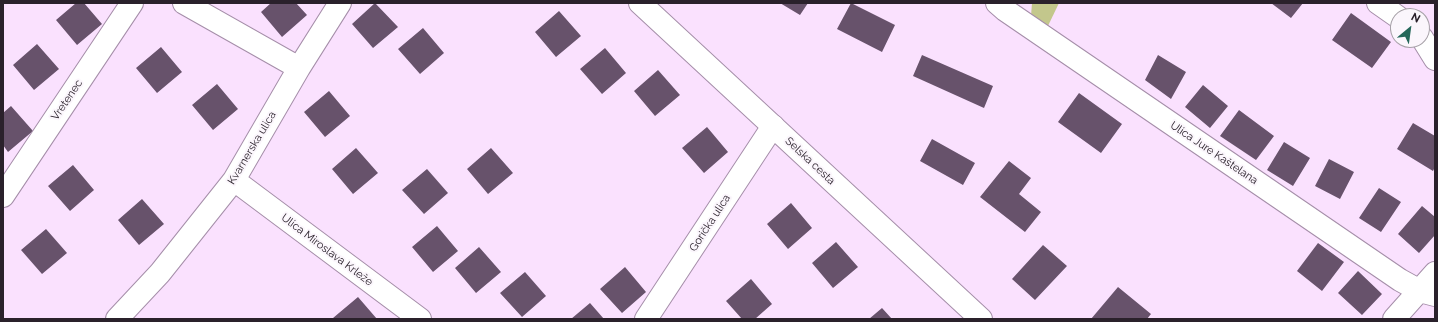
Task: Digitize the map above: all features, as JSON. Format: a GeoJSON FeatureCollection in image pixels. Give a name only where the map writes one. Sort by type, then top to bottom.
{"type":"FeatureCollection","features":[{"type":"Feature","properties":{"kind":"street","name":"Vretenec"},"geometry":{"type":"LineString","coordinates":[[3,196],[132,3]]}},
{"type":"Feature","properties":{"kind":"street"},"geometry":{"type":"LineString","coordinates":[[184,3],[299,68]]}},
{"type":"Feature","properties":{"kind":"street","name":"Kvarnerska ulica"},"geometry":{"type":"LineString","coordinates":[[117,319],[160,273],[234,180],[299,68],[340,3]]}},
{"type":"Feature","properties":{"kind":"street","name":"Selska cesta"},"geometry":{"type":"LineString","coordinates":[[640,3],[981,319]]}},
{"type":"Feature","properties":{"kind":"street","name":"Ulica Jure Kaštelana"},"geometry":{"type":"LineString","coordinates":[[997,3],[1005,10],[1400,280],[1428,293]]}},
{"type":"Feature","properties":{"kind":"street"},"geometry":{"type":"LineString","coordinates":[[1378,3],[1390,11]]}},
{"type":"Feature","properties":{"kind":"street"},"geometry":{"type":"LineString","coordinates":[[1428,48],[1435,59]]}},
{"type":"Feature","properties":{"kind":"street","name":"Gorička ulica"},"geometry":{"type":"LineString","coordinates":[[646,319],[773,126]]}},
{"type":"Feature","properties":{"kind":"street","name":"Ulica Miroslava Krleže"},"geometry":{"type":"LineString","coordinates":[[234,180],[420,319]]}},
{"type":"Feature","properties":{"kind":"street"},"geometry":{"type":"LineString","coordinates":[[1394,319],[1428,293],[1435,273]]}},
{"type":"Feature","properties":{"kind":"green space"},"geometry":{"type":"Polygon","coordinates":[[[1032,3],[1059,3],[1047,28],[1031,16],[1032,3]]]}},
{"type":"Feature","properties":{"kind":"building"},"geometry":{"type":"Polygon","coordinates":[[[76,3],[84,3],[102,24],[77,45],[56,20],[76,3]]]}},
{"type":"Feature","properties":{"kind":"building"},"geometry":{"type":"Polygon","coordinates":[[[271,3],[296,3],[307,15],[282,37],[261,12],[271,3]]]}},
{"type":"Feature","properties":{"kind":"building"},"geometry":{"type":"Polygon","coordinates":[[[375,3],[398,27],[373,48],[352,24],[375,3]]]}},
{"type":"Feature","properties":{"kind":"building"},"geometry":{"type":"Polygon","coordinates":[[[780,3],[808,3],[800,15],[780,3]]]}},
{"type":"Feature","properties":{"kind":"building"},"geometry":{"type":"Polygon","coordinates":[[[851,3],[895,25],[882,52],[837,29],[851,3]]]}},
{"type":"Feature","properties":{"kind":"building"},"geometry":{"type":"Polygon","coordinates":[[[1271,3],[1303,3],[1291,18],[1271,3]]]}},
{"type":"Feature","properties":{"kind":"building"},"geometry":{"type":"Polygon","coordinates":[[[559,11],[581,36],[556,57],[535,32],[559,11]]]}},
{"type":"Feature","properties":{"kind":"building"},"geometry":{"type":"Polygon","coordinates":[[[1351,13],[1390,41],[1390,43],[1372,68],[1332,40],[1351,13]]]}},
{"type":"Feature","properties":{"kind":"building"},"geometry":{"type":"Polygon","coordinates":[[[423,28],[444,53],[420,74],[398,49],[423,28]]]}},
{"type":"Feature","properties":{"kind":"building"},"geometry":{"type":"Polygon","coordinates":[[[37,44],[59,69],[34,90],[13,65],[37,44]]]}},
{"type":"Feature","properties":{"kind":"building"},"geometry":{"type":"Polygon","coordinates":[[[161,47],[182,72],[157,93],[136,68],[161,47]]]}},
{"type":"Feature","properties":{"kind":"building"},"geometry":{"type":"Polygon","coordinates":[[[605,48],[626,73],[602,94],[580,69],[605,48]]]}},
{"type":"Feature","properties":{"kind":"building"},"geometry":{"type":"Polygon","coordinates":[[[922,55],[993,86],[984,108],[913,76],[922,55]]]}},
{"type":"Feature","properties":{"kind":"building"},"geometry":{"type":"Polygon","coordinates":[[[1158,55],[1186,72],[1171,99],[1145,80],[1158,55]]]}},
{"type":"Feature","properties":{"kind":"building"},"geometry":{"type":"Polygon","coordinates":[[[658,70],[680,95],[655,116],[634,91],[658,70]]]}},
{"type":"Feature","properties":{"kind":"building"},"geometry":{"type":"Polygon","coordinates":[[[217,84],[238,109],[213,130],[192,105],[217,84]]]}},
{"type":"Feature","properties":{"kind":"building"},"geometry":{"type":"Polygon","coordinates":[[[1203,85],[1228,106],[1210,128],[1185,107],[1203,85]]]}},
{"type":"Feature","properties":{"kind":"building"},"geometry":{"type":"Polygon","coordinates":[[[329,91],[350,116],[325,137],[304,112],[329,91]]]}},
{"type":"Feature","properties":{"kind":"building"},"geometry":{"type":"Polygon","coordinates":[[[1079,93],[1122,124],[1101,153],[1058,122],[1079,93]]]}},
{"type":"Feature","properties":{"kind":"building"},"geometry":{"type":"Polygon","coordinates":[[[11,106],[33,131],[8,152],[3,145],[3,113],[11,106]]]}},
{"type":"Feature","properties":{"kind":"building"},"geometry":{"type":"Polygon","coordinates":[[[1239,110],[1274,136],[1256,160],[1220,136],[1239,110]]]}},
{"type":"Feature","properties":{"kind":"building"},"geometry":{"type":"Polygon","coordinates":[[[1413,123],[1435,136],[1435,167],[1433,171],[1397,149],[1413,123]]]}},
{"type":"Feature","properties":{"kind":"building"},"geometry":{"type":"Polygon","coordinates":[[[707,127],[728,152],[704,173],[682,148],[707,127]]]}},
{"type":"Feature","properties":{"kind":"building"},"geometry":{"type":"Polygon","coordinates":[[[932,139],[975,163],[963,185],[920,161],[932,139]]]}},
{"type":"Feature","properties":{"kind":"building"},"geometry":{"type":"Polygon","coordinates":[[[1284,142],[1310,158],[1293,186],[1267,170],[1284,142]]]}},
{"type":"Feature","properties":{"kind":"building"},"geometry":{"type":"Polygon","coordinates":[[[356,148],[378,173],[353,194],[332,169],[356,148]]]}},
{"type":"Feature","properties":{"kind":"building"},"geometry":{"type":"Polygon","coordinates":[[[491,148],[513,173],[488,194],[467,169],[491,148]]]}},
{"type":"Feature","properties":{"kind":"building"},"geometry":{"type":"Polygon","coordinates":[[[1329,159],[1354,172],[1340,199],[1315,186],[1329,159]]]}},
{"type":"Feature","properties":{"kind":"building"},"geometry":{"type":"Polygon","coordinates":[[[1009,161],[1031,178],[1019,194],[1041,212],[1025,232],[980,197],[1009,161]]]}},
{"type":"Feature","properties":{"kind":"building"},"geometry":{"type":"Polygon","coordinates":[[[73,165],[94,190],[70,211],[48,186],[73,165]]]}},
{"type":"Feature","properties":{"kind":"building"},"geometry":{"type":"Polygon","coordinates":[[[427,169],[448,193],[424,214],[402,190],[427,169]]]}},
{"type":"Feature","properties":{"kind":"building"},"geometry":{"type":"Polygon","coordinates":[[[1379,188],[1401,202],[1381,232],[1359,218],[1379,188]]]}},
{"type":"Feature","properties":{"kind":"building"},"geometry":{"type":"Polygon","coordinates":[[[142,199],[164,224],[139,245],[118,220],[142,199]]]}},
{"type":"Feature","properties":{"kind":"building"},"geometry":{"type":"Polygon","coordinates":[[[791,203],[812,228],[788,249],[767,224],[791,203]]]}},
{"type":"Feature","properties":{"kind":"building"},"geometry":{"type":"Polygon","coordinates":[[[1422,206],[1435,217],[1435,235],[1419,253],[1398,234],[1422,206]]]}},
{"type":"Feature","properties":{"kind":"building"},"geometry":{"type":"Polygon","coordinates":[[[437,226],[458,251],[433,272],[412,247],[437,226]]]}},
{"type":"Feature","properties":{"kind":"building"},"geometry":{"type":"Polygon","coordinates":[[[46,229],[67,253],[42,274],[21,250],[46,229]]]}},
{"type":"Feature","properties":{"kind":"building"},"geometry":{"type":"Polygon","coordinates":[[[836,242],[858,267],[833,288],[812,263],[836,242]]]}},
{"type":"Feature","properties":{"kind":"building"},"geometry":{"type":"Polygon","coordinates":[[[1318,243],[1344,262],[1322,291],[1297,271],[1318,243]]]}},
{"type":"Feature","properties":{"kind":"building"},"geometry":{"type":"Polygon","coordinates":[[[1043,245],[1067,266],[1035,300],[1012,279],[1043,245]]]}},
{"type":"Feature","properties":{"kind":"building"},"geometry":{"type":"Polygon","coordinates":[[[479,247],[501,272],[476,293],[455,268],[479,247]]]}},
{"type":"Feature","properties":{"kind":"building"},"geometry":{"type":"Polygon","coordinates":[[[625,267],[646,292],[622,313],[600,289],[625,267]]]}},
{"type":"Feature","properties":{"kind":"building"},"geometry":{"type":"Polygon","coordinates":[[[1358,271],[1382,294],[1362,315],[1338,293],[1358,271]]]}},
{"type":"Feature","properties":{"kind":"building"},"geometry":{"type":"Polygon","coordinates":[[[525,272],[546,296],[522,317],[500,293],[525,272]]]}},
{"type":"Feature","properties":{"kind":"building"},"geometry":{"type":"Polygon","coordinates":[[[751,279],[772,304],[755,319],[742,319],[726,301],[751,279]]]}},
{"type":"Feature","properties":{"kind":"building"},"geometry":{"type":"Polygon","coordinates":[[[1118,287],[1151,314],[1147,319],[1091,319],[1118,287]]]}},
{"type":"Feature","properties":{"kind":"building"},"geometry":{"type":"Polygon","coordinates":[[[358,297],[377,319],[333,318],[358,297]]]}},
{"type":"Feature","properties":{"kind":"building"},"geometry":{"type":"Polygon","coordinates":[[[590,303],[604,319],[571,319],[590,303]]]}},
{"type":"Feature","properties":{"kind":"building"},"geometry":{"type":"Polygon","coordinates":[[[882,308],[892,319],[869,319],[882,308]]]}}]}
